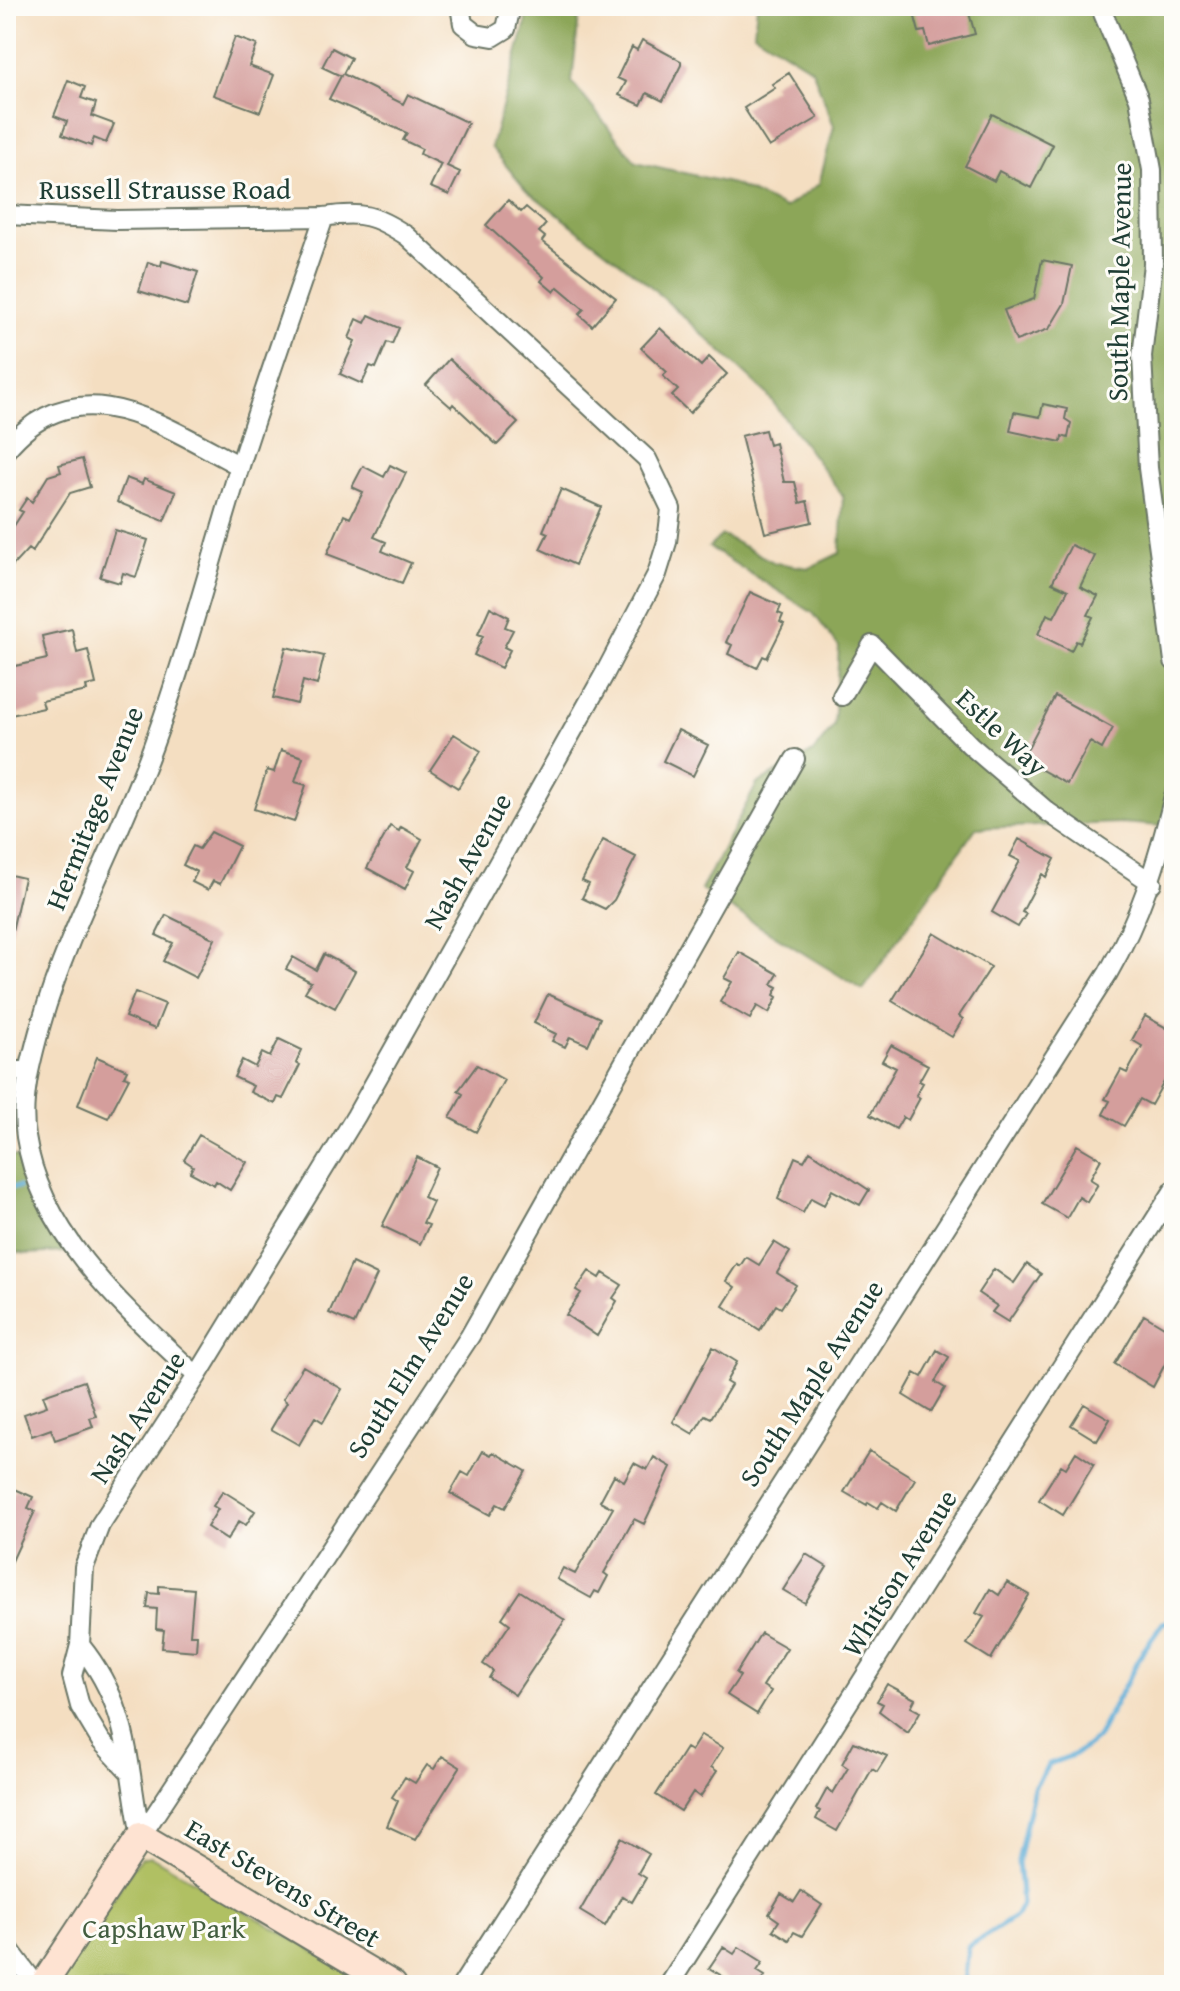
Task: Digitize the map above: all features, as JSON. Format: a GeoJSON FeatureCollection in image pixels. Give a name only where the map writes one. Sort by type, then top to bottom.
{"type":"FeatureCollection","features":[{"type":"Feature","properties":{"kind":"street"},"geometry":{"type":"LineString","coordinates":[[460,6],[463,24],[476,34],[493,37],[506,29],[511,6]]}},
{"type":"Feature","properties":{"kind":"street","name":"South Maple Avenue"},"geometry":{"type":"LineString","coordinates":[[1100,6],[1139,99],[1152,170],[1153,264],[1142,356],[1148,468],[1174,661]]}},
{"type":"Feature","properties":{"kind":"street","name":"Nash Avenue"},"geometry":{"type":"LineString","coordinates":[[128,1770],[101,1741],[80,1706],[72,1676],[80,1645],[84,1567],[100,1525],[197,1376],[356,1116],[604,675],[657,574],[670,520],[671,509],[647,459],[407,236],[385,222],[356,212],[324,217]]}},
{"type":"Feature","properties":{"kind":"street","name":"Russell Strausse Road"},"geometry":{"type":"LineString","coordinates":[[6,215],[117,220],[324,217]]}},
{"type":"Feature","properties":{"kind":"street","name":"Hermitage Avenue"},"geometry":{"type":"LineString","coordinates":[[197,1376],[124,1308],[62,1228],[40,1189],[25,1136],[28,1071],[50,994],[77,920],[153,747],[240,466],[324,217]]}},
{"type":"Feature","properties":{"kind":"street"},"geometry":{"type":"LineString","coordinates":[[6,450],[29,426],[54,414],[83,406],[114,406],[240,466]]}},
{"type":"Feature","properties":{"kind":"street","name":"Estle Way"},"geometry":{"type":"LineString","coordinates":[[842,696],[872,645],[970,745],[1048,812],[1152,883]]}},
{"type":"Feature","properties":{"kind":"street","name":"South Elm Avenue"},"geometry":{"type":"LineString","coordinates":[[43,1985],[470,1336],[795,759]]}},
{"type":"Feature","properties":{"kind":"street","name":"South Maple Avenue"},"geometry":{"type":"LineString","coordinates":[[462,1985],[1108,973],[1130,934],[1152,883],[1174,796]]}},
{"type":"Feature","properties":{"kind":"street"},"geometry":{"type":"LineString","coordinates":[[6,1071],[28,1071]]}},
{"type":"Feature","properties":{"kind":"street","name":"Whitson Avenue"},"geometry":{"type":"LineString","coordinates":[[669,1985],[1174,1190]]}},
{"type":"Feature","properties":{"kind":"street"},"geometry":{"type":"LineString","coordinates":[[80,1645],[100,1670],[123,1722],[128,1739],[128,1770],[141,1836]]}},
{"type":"Feature","properties":{"kind":"street","name":"East Stevens Street"},"geometry":{"type":"LineString","coordinates":[[141,1836],[393,1985]]}},
{"type":"Feature","properties":{"kind":"street"},"geometry":{"type":"LineString","coordinates":[[6,1945],[36,1985]]}},
{"type":"Feature","properties":{"kind":"green space"},"geometry":{"type":"Polygon","coordinates":[[[523,6],[580,6],[572,82],[636,162],[733,184],[785,208],[819,184],[834,126],[812,69],[754,33],[757,6],[1174,6],[1174,827],[1121,823],[976,828],[863,990],[701,890],[757,784],[813,752],[834,726],[839,647],[813,613],[709,547],[722,535],[775,563],[809,568],[840,553],[843,496],[766,393],[646,282],[526,190],[491,147],[526,22],[523,6]]]}},
{"type":"Feature","properties":{"kind":"green space"},"geometry":{"type":"Polygon","coordinates":[[[6,1156],[18,1157],[31,1192],[65,1252],[26,1254],[6,1249],[6,1156]]]}},
{"type":"Feature","properties":{"kind":"green space","name":"Capshaw Park"},"geometry":{"type":"Polygon","coordinates":[[[151,1856],[372,1985],[59,1985],[134,1866],[141,1858],[151,1856]]]}},
{"type":"Feature","properties":{"kind":"building"},"geometry":{"type":"Polygon","coordinates":[[[912,6],[946,6],[948,12],[967,6],[975,34],[929,46],[925,31],[919,32],[912,6]]]}},
{"type":"Feature","properties":{"kind":"building"},"geometry":{"type":"Polygon","coordinates":[[[235,37],[257,45],[249,66],[274,75],[260,112],[213,95],[235,37]]]}},
{"type":"Feature","properties":{"kind":"building"},"geometry":{"type":"Polygon","coordinates":[[[642,40],[681,61],[681,65],[663,101],[647,93],[641,105],[619,95],[626,82],[617,78],[632,47],[637,50],[642,40]]]}},
{"type":"Feature","properties":{"kind":"building"},"geometry":{"type":"Polygon","coordinates":[[[332,48],[351,58],[343,74],[403,104],[408,94],[468,123],[447,166],[460,172],[449,195],[430,187],[441,164],[420,154],[422,149],[403,140],[407,133],[329,99],[341,76],[322,67],[332,48]]]}},
{"type":"Feature","properties":{"kind":"building"},"geometry":{"type":"Polygon","coordinates":[[[789,73],[818,118],[769,147],[744,108],[775,88],[772,84],[789,73]]]}},
{"type":"Feature","properties":{"kind":"building"},"geometry":{"type":"Polygon","coordinates":[[[68,80],[85,87],[81,98],[96,103],[92,116],[114,124],[106,143],[94,138],[91,146],[62,135],[67,121],[54,116],[68,80]]]}},
{"type":"Feature","properties":{"kind":"building"},"geometry":{"type":"Polygon","coordinates":[[[992,114],[1053,145],[1031,188],[999,171],[994,181],[965,166],[992,114]]]}},
{"type":"Feature","properties":{"kind":"building"},"geometry":{"type":"Polygon","coordinates":[[[508,200],[521,212],[526,207],[546,224],[539,232],[545,237],[542,241],[616,298],[592,326],[579,314],[584,309],[558,287],[554,292],[541,281],[544,277],[486,225],[508,200]]]}},
{"type":"Feature","properties":{"kind":"building"},"geometry":{"type":"Polygon","coordinates":[[[1042,260],[1072,266],[1064,304],[1049,329],[1016,341],[1004,310],[1034,299],[1042,260]]]}},
{"type":"Feature","properties":{"kind":"building"},"geometry":{"type":"Polygon","coordinates":[[[162,261],[198,272],[187,306],[139,291],[148,262],[161,266],[162,261]]]}},
{"type":"Feature","properties":{"kind":"building"},"geometry":{"type":"Polygon","coordinates":[[[369,315],[399,328],[392,344],[387,342],[376,368],[370,366],[362,384],[340,374],[355,341],[349,338],[357,319],[365,323],[369,315]]]}},
{"type":"Feature","properties":{"kind":"building"},"geometry":{"type":"Polygon","coordinates":[[[660,328],[701,366],[709,357],[727,374],[690,413],[672,396],[678,390],[663,376],[667,372],[641,348],[660,328]]]}},
{"type":"Feature","properties":{"kind":"building"},"geometry":{"type":"Polygon","coordinates":[[[449,359],[518,423],[497,445],[453,404],[451,407],[426,385],[449,359]]]}},
{"type":"Feature","properties":{"kind":"building"},"geometry":{"type":"Polygon","coordinates":[[[1043,404],[1067,409],[1065,419],[1071,423],[1068,438],[1062,436],[1061,442],[1010,431],[1014,412],[1040,417],[1043,404]]]}},
{"type":"Feature","properties":{"kind":"building"},"geometry":{"type":"Polygon","coordinates":[[[765,430],[769,445],[775,443],[784,482],[795,482],[800,503],[807,501],[812,522],[765,533],[741,436],[765,430]]]}},
{"type":"Feature","properties":{"kind":"building"},"geometry":{"type":"Polygon","coordinates":[[[82,459],[90,487],[70,493],[32,552],[28,549],[6,573],[6,538],[23,512],[19,510],[27,498],[32,502],[48,476],[61,472],[59,465],[82,459]]]}},
{"type":"Feature","properties":{"kind":"building"},"geometry":{"type":"Polygon","coordinates":[[[390,465],[406,473],[374,537],[386,542],[382,551],[411,563],[402,583],[327,554],[344,515],[350,518],[363,492],[352,487],[363,466],[384,477],[390,465]]]}},
{"type":"Feature","properties":{"kind":"building"},"geometry":{"type":"Polygon","coordinates":[[[126,478],[142,484],[144,479],[176,492],[164,521],[117,502],[126,478]]]}},
{"type":"Feature","properties":{"kind":"building"},"geometry":{"type":"Polygon","coordinates":[[[561,489],[601,507],[575,565],[540,549],[548,533],[543,531],[561,489]]]}},
{"type":"Feature","properties":{"kind":"building"},"geometry":{"type":"Polygon","coordinates":[[[115,530],[148,540],[136,577],[123,573],[120,583],[100,577],[115,530]]]}},
{"type":"Feature","properties":{"kind":"building"},"geometry":{"type":"Polygon","coordinates":[[[1071,545],[1095,556],[1080,587],[1098,596],[1088,615],[1093,617],[1080,643],[1076,641],[1071,651],[1038,634],[1047,614],[1054,617],[1068,590],[1052,583],[1071,545]]]}},
{"type":"Feature","properties":{"kind":"building"},"geometry":{"type":"Polygon","coordinates":[[[750,592],[781,606],[778,613],[783,615],[780,622],[784,624],[767,658],[763,656],[757,668],[728,654],[732,645],[726,642],[750,592]]]}},
{"type":"Feature","properties":{"kind":"building"},"geometry":{"type":"Polygon","coordinates":[[[490,607],[509,617],[505,627],[513,630],[504,647],[510,650],[501,668],[474,655],[483,636],[478,634],[490,607]]]}},
{"type":"Feature","properties":{"kind":"building"},"geometry":{"type":"Polygon","coordinates":[[[72,629],[77,653],[88,650],[96,684],[86,686],[87,691],[42,701],[44,708],[6,716],[6,668],[47,659],[42,636],[72,629]]]}},
{"type":"Feature","properties":{"kind":"building"},"geometry":{"type":"Polygon","coordinates":[[[286,647],[324,656],[317,685],[303,681],[297,704],[273,698],[286,647]]]}},
{"type":"Feature","properties":{"kind":"building"},"geometry":{"type":"Polygon","coordinates":[[[1055,696],[1113,728],[1102,749],[1090,742],[1067,784],[1022,759],[1055,696]]]}},
{"type":"Feature","properties":{"kind":"building"},"geometry":{"type":"Polygon","coordinates":[[[678,730],[708,745],[693,776],[663,761],[678,730]]]}},
{"type":"Feature","properties":{"kind":"building"},"geometry":{"type":"Polygon","coordinates":[[[454,734],[481,751],[458,788],[430,770],[454,734]]]}},
{"type":"Feature","properties":{"kind":"building"},"geometry":{"type":"Polygon","coordinates":[[[281,750],[303,757],[295,782],[306,785],[294,822],[254,809],[267,770],[274,772],[281,750]]]}},
{"type":"Feature","properties":{"kind":"building"},"geometry":{"type":"Polygon","coordinates":[[[390,826],[399,831],[401,827],[422,839],[407,867],[414,871],[405,889],[367,868],[390,826]]]}},
{"type":"Feature","properties":{"kind":"building"},"geometry":{"type":"Polygon","coordinates":[[[211,832],[239,846],[220,884],[213,881],[208,890],[192,882],[197,872],[183,865],[193,846],[199,849],[211,832]]]}},
{"type":"Feature","properties":{"kind":"building"},"geometry":{"type":"Polygon","coordinates":[[[1019,839],[1055,859],[1046,877],[1042,874],[1022,912],[1026,914],[1018,927],[992,912],[1020,861],[1010,856],[1019,839]]]}},
{"type":"Feature","properties":{"kind":"building"},"geometry":{"type":"Polygon","coordinates":[[[603,840],[636,857],[614,900],[605,909],[582,898],[589,884],[582,881],[603,840]]]}},
{"type":"Feature","properties":{"kind":"building"},"geometry":{"type":"Polygon","coordinates":[[[6,874],[24,878],[12,931],[6,930],[6,874]]]}},
{"type":"Feature","properties":{"kind":"building"},"geometry":{"type":"Polygon","coordinates":[[[166,915],[215,939],[196,978],[163,961],[173,943],[156,935],[166,915]]]}},
{"type":"Feature","properties":{"kind":"building"},"geometry":{"type":"Polygon","coordinates":[[[934,933],[991,967],[959,1016],[963,1019],[952,1037],[892,1001],[934,933]]]}},
{"type":"Feature","properties":{"kind":"building"},"geometry":{"type":"Polygon","coordinates":[[[739,952],[778,974],[772,984],[778,987],[774,995],[777,997],[769,1013],[757,1006],[750,1019],[720,1002],[732,982],[724,978],[739,952]]]}},
{"type":"Feature","properties":{"kind":"building"},"geometry":{"type":"Polygon","coordinates":[[[324,954],[355,971],[335,1008],[305,992],[311,982],[286,969],[293,957],[316,970],[324,954]]]}},
{"type":"Feature","properties":{"kind":"building"},"geometry":{"type":"Polygon","coordinates":[[[135,992],[165,1004],[155,1029],[125,1017],[135,992]]]}},
{"type":"Feature","properties":{"kind":"building"},"geometry":{"type":"Polygon","coordinates":[[[548,994],[600,1018],[588,1045],[570,1037],[565,1047],[552,1041],[556,1034],[534,1023],[548,994]]]}},
{"type":"Feature","properties":{"kind":"building"},"geometry":{"type":"Polygon","coordinates":[[[1145,1016],[1174,1032],[1174,1064],[1151,1105],[1140,1099],[1124,1126],[1103,1114],[1110,1101],[1105,1099],[1121,1070],[1127,1073],[1142,1046],[1132,1040],[1145,1016]]]}},
{"type":"Feature","properties":{"kind":"building"},"geometry":{"type":"Polygon","coordinates":[[[279,1039],[302,1050],[296,1063],[300,1065],[283,1099],[278,1097],[275,1104],[250,1092],[253,1086],[234,1077],[242,1060],[255,1067],[262,1053],[270,1057],[279,1039]]]}},
{"type":"Feature","properties":{"kind":"building"},"geometry":{"type":"Polygon","coordinates":[[[891,1045],[928,1065],[919,1081],[923,1083],[916,1095],[920,1098],[908,1120],[903,1117],[896,1129],[870,1115],[896,1068],[882,1061],[891,1045]]]}},
{"type":"Feature","properties":{"kind":"building"},"geometry":{"type":"Polygon","coordinates":[[[97,1057],[127,1070],[124,1076],[129,1078],[108,1118],[78,1105],[97,1057]]]}},
{"type":"Feature","properties":{"kind":"building"},"geometry":{"type":"Polygon","coordinates":[[[477,1065],[504,1080],[476,1132],[450,1118],[463,1094],[458,1091],[477,1065]]]}},
{"type":"Feature","properties":{"kind":"building"},"geometry":{"type":"Polygon","coordinates":[[[199,1135],[247,1162],[230,1190],[216,1181],[214,1185],[190,1172],[193,1166],[184,1160],[199,1135]]]}},
{"type":"Feature","properties":{"kind":"building"},"geometry":{"type":"Polygon","coordinates":[[[1077,1145],[1101,1159],[1090,1179],[1098,1184],[1087,1202],[1079,1197],[1067,1218],[1042,1204],[1077,1145]]]}},
{"type":"Feature","properties":{"kind":"building"},"geometry":{"type":"Polygon","coordinates":[[[810,1151],[869,1190],[860,1205],[832,1190],[824,1205],[811,1198],[803,1213],[778,1199],[795,1157],[804,1161],[810,1151]]]}},
{"type":"Feature","properties":{"kind":"building"},"geometry":{"type":"Polygon","coordinates":[[[417,1157],[437,1167],[423,1197],[433,1202],[423,1223],[429,1225],[420,1244],[382,1226],[417,1157]]]}},
{"type":"Feature","properties":{"kind":"building"},"geometry":{"type":"Polygon","coordinates":[[[774,1242],[790,1252],[777,1273],[796,1285],[781,1308],[776,1305],[760,1330],[723,1306],[735,1287],[726,1281],[737,1264],[740,1266],[746,1257],[759,1265],[774,1242]]]}},
{"type":"Feature","properties":{"kind":"building"},"geometry":{"type":"Polygon","coordinates":[[[352,1263],[377,1275],[354,1324],[329,1313],[352,1263]]]}},
{"type":"Feature","properties":{"kind":"building"},"geometry":{"type":"Polygon","coordinates":[[[1027,1264],[1041,1274],[1008,1322],[992,1312],[997,1306],[978,1293],[994,1269],[1014,1283],[1027,1264]]]}},
{"type":"Feature","properties":{"kind":"building"},"geometry":{"type":"Polygon","coordinates":[[[589,1271],[600,1278],[603,1273],[622,1285],[613,1298],[617,1301],[597,1336],[566,1315],[581,1293],[576,1290],[589,1271]]]}},
{"type":"Feature","properties":{"kind":"building"},"geometry":{"type":"Polygon","coordinates":[[[1144,1315],[1174,1333],[1174,1347],[1153,1387],[1115,1364],[1144,1315]]]}},
{"type":"Feature","properties":{"kind":"building"},"geometry":{"type":"Polygon","coordinates":[[[713,1347],[737,1362],[726,1382],[731,1385],[711,1418],[705,1415],[693,1434],[673,1422],[713,1347]]]}},
{"type":"Feature","properties":{"kind":"building"},"geometry":{"type":"Polygon","coordinates":[[[937,1350],[949,1357],[935,1382],[945,1388],[931,1412],[903,1395],[915,1373],[922,1377],[937,1350]]]}},
{"type":"Feature","properties":{"kind":"building"},"geometry":{"type":"Polygon","coordinates":[[[303,1366],[342,1389],[323,1422],[315,1417],[299,1445],[271,1429],[287,1402],[283,1399],[303,1366]]]}},
{"type":"Feature","properties":{"kind":"building"},"geometry":{"type":"Polygon","coordinates":[[[84,1381],[96,1416],[90,1418],[93,1427],[55,1440],[51,1429],[32,1436],[24,1414],[47,1406],[43,1395],[84,1381]]]}},
{"type":"Feature","properties":{"kind":"building"},"geometry":{"type":"Polygon","coordinates":[[[1084,1404],[1110,1419],[1097,1441],[1071,1425],[1084,1404]]]}},
{"type":"Feature","properties":{"kind":"building"},"geometry":{"type":"Polygon","coordinates":[[[483,1451],[491,1455],[493,1452],[526,1471],[505,1508],[497,1504],[490,1515],[450,1493],[462,1472],[469,1476],[483,1451]]]}},
{"type":"Feature","properties":{"kind":"building"},"geometry":{"type":"Polygon","coordinates":[[[869,1451],[915,1479],[896,1511],[882,1502],[878,1508],[868,1502],[867,1505],[844,1492],[869,1451]]]}},
{"type":"Feature","properties":{"kind":"building"},"geometry":{"type":"Polygon","coordinates":[[[1076,1452],[1094,1464],[1063,1515],[1039,1500],[1061,1465],[1066,1468],[1076,1452]]]}},
{"type":"Feature","properties":{"kind":"building"},"geometry":{"type":"Polygon","coordinates":[[[654,1457],[671,1467],[644,1524],[634,1519],[604,1573],[608,1576],[599,1593],[595,1591],[591,1598],[557,1579],[563,1568],[575,1574],[613,1508],[600,1501],[614,1475],[624,1481],[634,1463],[647,1470],[654,1457]]]}},
{"type":"Feature","properties":{"kind":"building"},"geometry":{"type":"Polygon","coordinates":[[[15,1489],[33,1497],[28,1508],[35,1511],[6,1574],[6,1493],[12,1496],[15,1489]]]}},
{"type":"Feature","properties":{"kind":"building"},"geometry":{"type":"Polygon","coordinates":[[[223,1491],[255,1511],[246,1525],[239,1521],[227,1540],[207,1527],[218,1509],[213,1506],[223,1491]]]}},
{"type":"Feature","properties":{"kind":"building"},"geometry":{"type":"Polygon","coordinates":[[[806,1554],[827,1567],[805,1603],[783,1590],[806,1554]]]}},
{"type":"Feature","properties":{"kind":"building"},"geometry":{"type":"Polygon","coordinates":[[[1007,1582],[1029,1595],[991,1659],[967,1644],[984,1617],[976,1613],[990,1589],[999,1595],[1007,1582]]]}},
{"type":"Feature","properties":{"kind":"building"},"geometry":{"type":"Polygon","coordinates":[[[159,1586],[194,1589],[190,1635],[197,1635],[196,1651],[162,1648],[164,1630],[156,1629],[157,1609],[147,1608],[149,1593],[159,1594],[159,1586]]]}},
{"type":"Feature","properties":{"kind":"building"},"geometry":{"type":"Polygon","coordinates":[[[520,1591],[565,1620],[515,1695],[489,1678],[493,1671],[483,1664],[510,1624],[502,1618],[520,1591]]]}},
{"type":"Feature","properties":{"kind":"building"},"geometry":{"type":"Polygon","coordinates":[[[761,1633],[787,1648],[763,1686],[771,1691],[757,1714],[727,1695],[740,1676],[736,1673],[761,1633]]]}},
{"type":"Feature","properties":{"kind":"building"},"geometry":{"type":"Polygon","coordinates":[[[887,1684],[915,1699],[911,1707],[920,1712],[908,1733],[879,1711],[883,1704],[877,1701],[887,1684]]]}},
{"type":"Feature","properties":{"kind":"building"},"geometry":{"type":"Polygon","coordinates":[[[701,1735],[723,1748],[711,1767],[717,1771],[700,1797],[693,1792],[681,1811],[656,1795],[686,1748],[691,1751],[701,1735]]]}},
{"type":"Feature","properties":{"kind":"building"},"geometry":{"type":"Polygon","coordinates":[[[854,1742],[887,1756],[877,1772],[872,1769],[837,1831],[816,1819],[820,1811],[816,1809],[827,1789],[833,1793],[848,1768],[842,1764],[854,1742]]]}},
{"type":"Feature","properties":{"kind":"building"},"geometry":{"type":"Polygon","coordinates":[[[442,1756],[460,1767],[415,1839],[387,1826],[398,1801],[392,1797],[405,1777],[415,1783],[427,1765],[434,1769],[442,1756]]]}},
{"type":"Feature","properties":{"kind":"building"},"geometry":{"type":"Polygon","coordinates":[[[622,1838],[649,1854],[638,1873],[646,1878],[632,1902],[622,1896],[605,1926],[580,1911],[622,1838]]]}},
{"type":"Feature","properties":{"kind":"building"},"geometry":{"type":"Polygon","coordinates":[[[801,1891],[822,1905],[802,1936],[794,1932],[789,1940],[773,1930],[779,1921],[769,1914],[781,1894],[794,1902],[801,1891]]]}},
{"type":"Feature","properties":{"kind":"building"},"geometry":{"type":"Polygon","coordinates":[[[723,1947],[734,1954],[739,1947],[763,1962],[757,1971],[765,1976],[759,1985],[737,1985],[709,1968],[723,1947]]]}},
{"type":"Feature","properties":{"kind":"waterway"},"geometry":{"type":"LineString","coordinates":[[6,1188],[19,1187]]}},
{"type":"Feature","properties":{"kind":"waterway"},"geometry":{"type":"LineString","coordinates":[[964,1985],[968,1947],[1015,1917],[1022,1904],[1018,1861],[1034,1787],[1049,1764],[1076,1754],[1097,1738],[1143,1651],[1163,1623],[1174,1620]]}}]}
